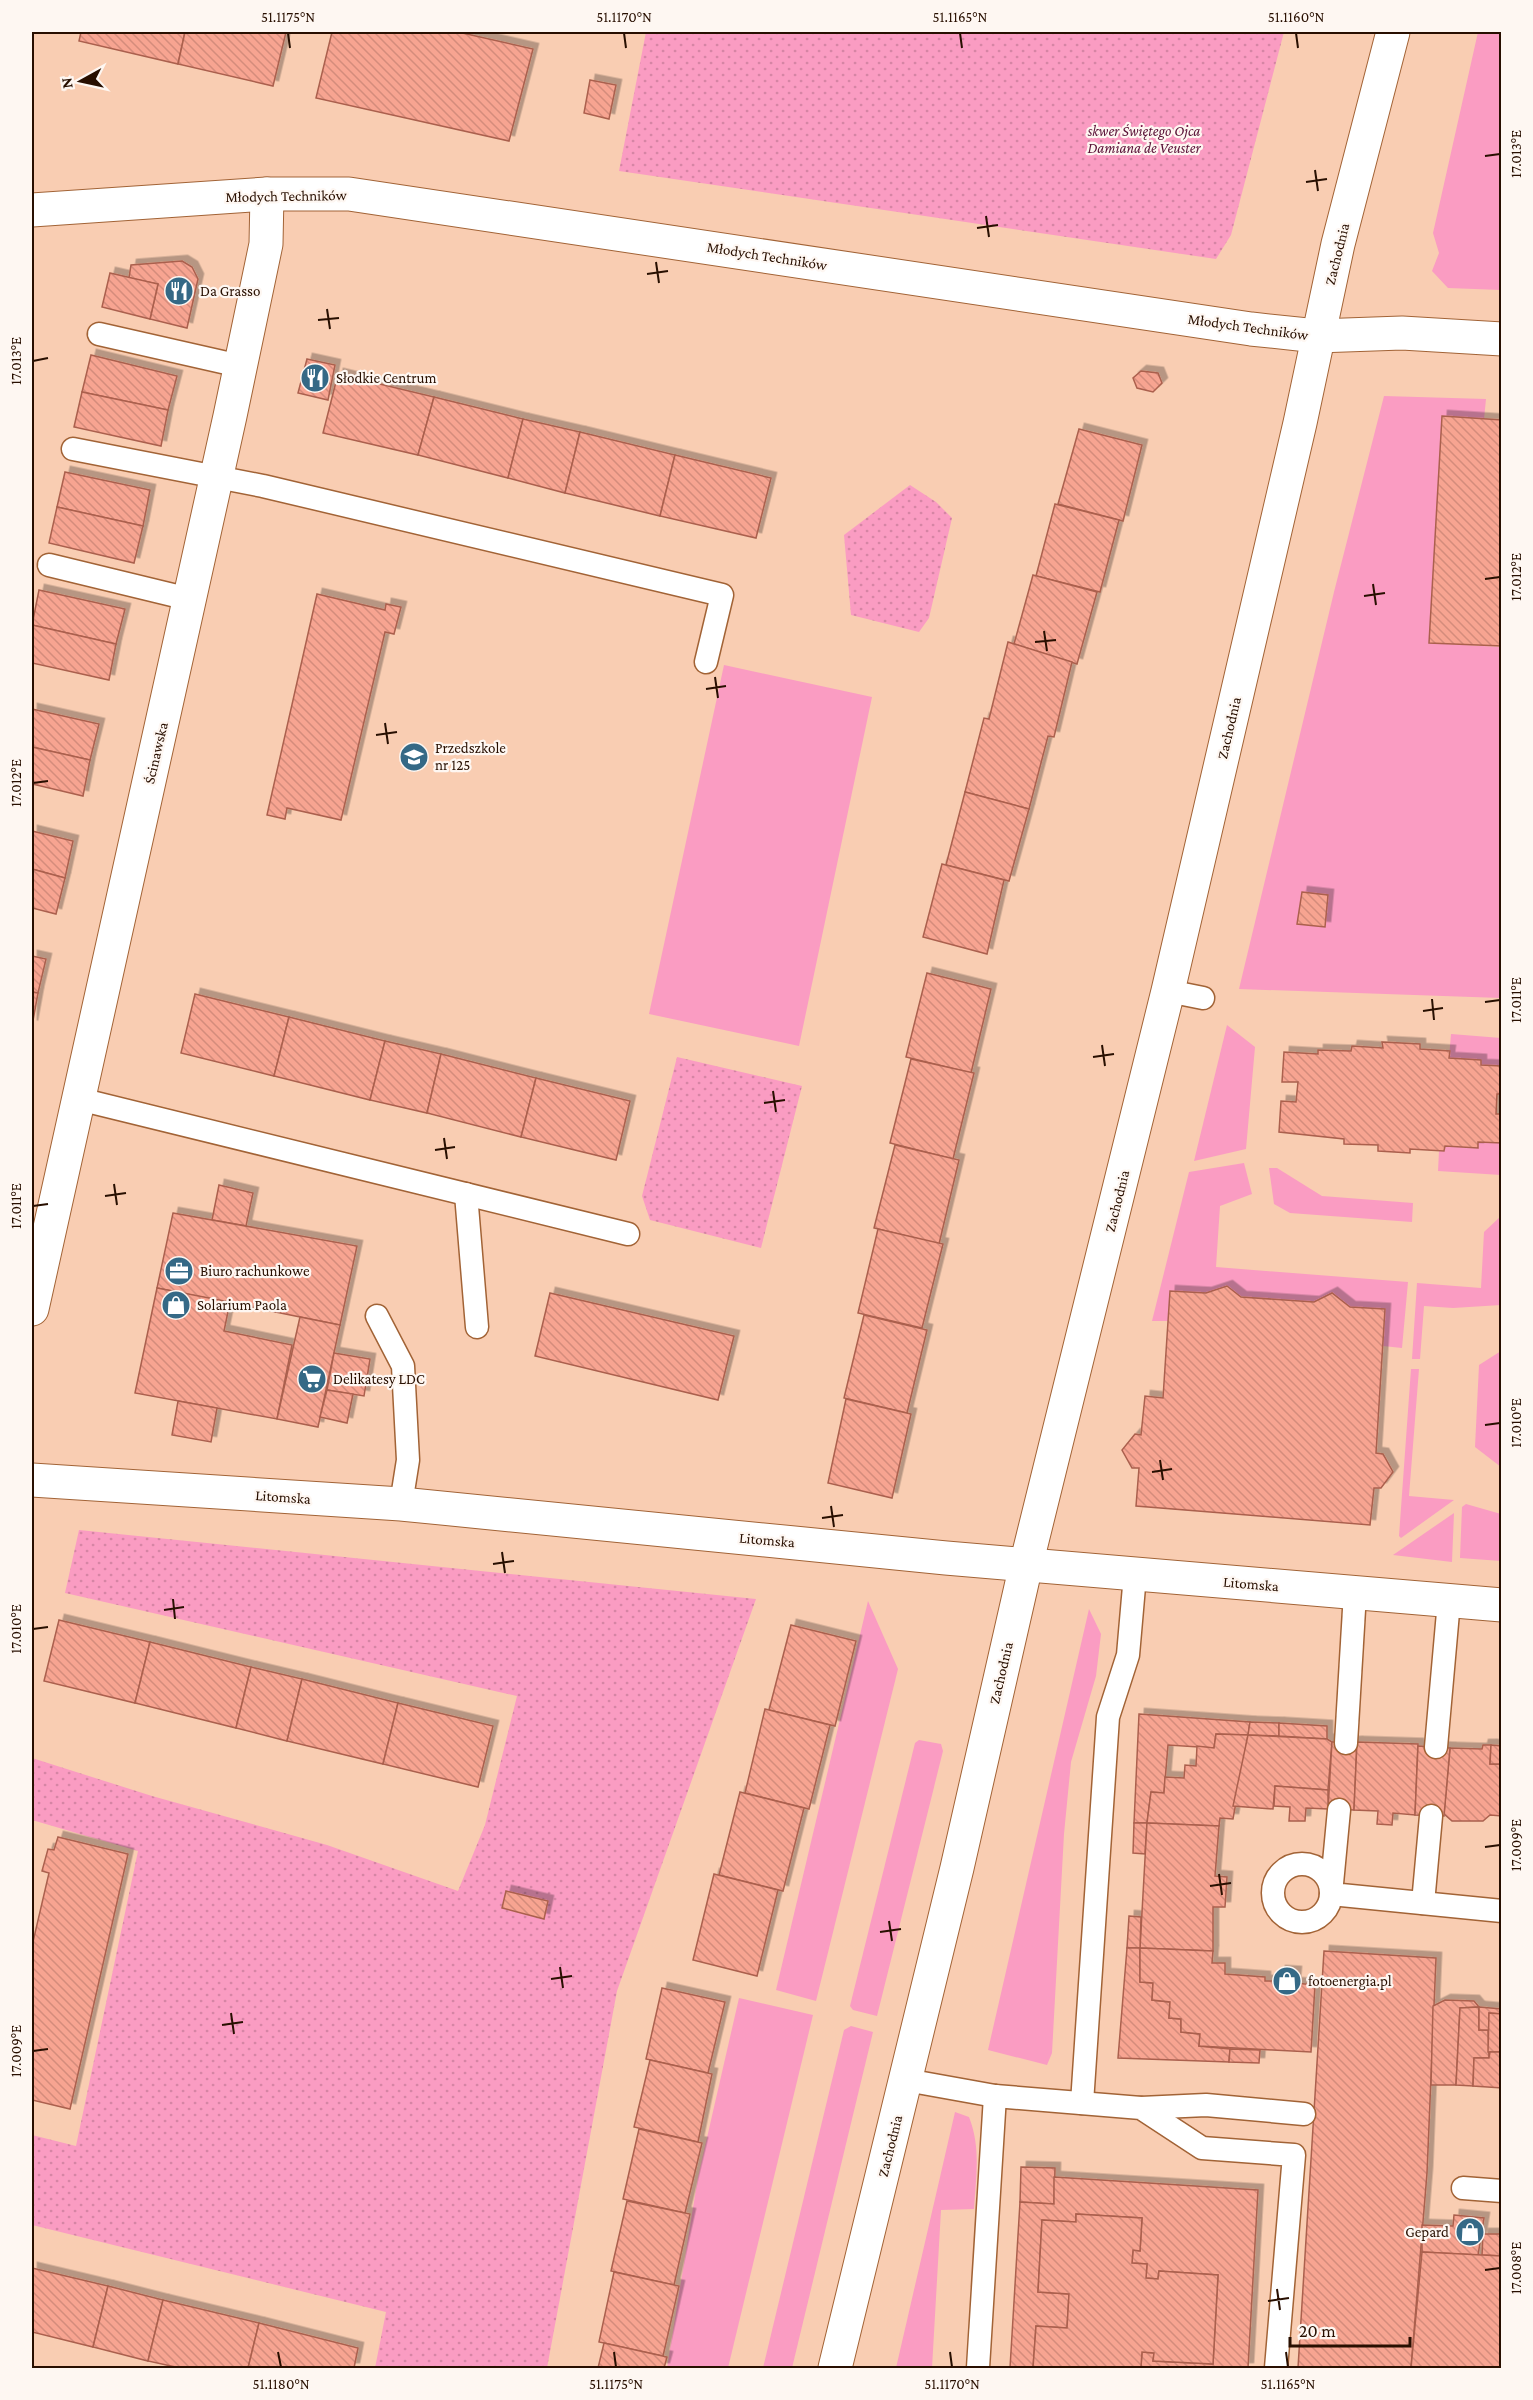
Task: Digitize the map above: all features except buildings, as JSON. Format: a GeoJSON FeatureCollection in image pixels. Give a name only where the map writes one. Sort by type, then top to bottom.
{"type":"FeatureCollection","features":[{"type":"Feature","properties":{"kind":"street","name":"Zachodnia"},"geometry":{"type":"LineString","coordinates":[[835,2368],[906,2080],[1026,1565],[1168,991],[1304,406],[1317,336],[1393,32]]}},
{"type":"Feature","properties":{"kind":"street","name":"Młodych Techników"},"geometry":{"type":"LineString","coordinates":[[32,210],[267,194],[366,196],[1251,329],[1317,336],[1402,333],[1502,339]]}},
{"type":"Feature","properties":{"kind":"street","name":"Ścinawska"},"geometry":{"type":"LineString","coordinates":[[32,1309],[217,476],[266,244],[267,194]]}},
{"type":"Feature","properties":{"kind":"street","name":"Litomska"},"geometry":{"type":"LineString","coordinates":[[32,1480],[401,1504],[1135,1575],[1502,1605]]}},
{"type":"Feature","properties":{"kind":"lane"},"geometry":{"type":"LineString","coordinates":[[99,334],[240,366]]}},
{"type":"Feature","properties":{"kind":"lane"},"geometry":{"type":"LineString","coordinates":[[74,449],[217,476],[722,595],[706,662]]}},
{"type":"Feature","properties":{"kind":"lane"},"geometry":{"type":"LineString","coordinates":[[50,565],[189,599]]}},
{"type":"Feature","properties":{"kind":"lane"},"geometry":{"type":"LineString","coordinates":[[1168,991],[1203,998]]}},
{"type":"Feature","properties":{"kind":"lane"},"geometry":{"type":"LineString","coordinates":[[79,1099],[628,1234]]}},
{"type":"Feature","properties":{"kind":"lane"},"geometry":{"type":"LineString","coordinates":[[466,1194],[477,1327]]}},
{"type":"Feature","properties":{"kind":"lane"},"geometry":{"type":"LineString","coordinates":[[377,1316],[403,1366],[408,1460],[401,1504]]}},
{"type":"Feature","properties":{"kind":"lane"},"geometry":{"type":"LineString","coordinates":[[1082,2103],[1108,1717],[1128,1655],[1135,1575]]}},
{"type":"Feature","properties":{"kind":"lane"},"geometry":{"type":"LineString","coordinates":[[1346,1743],[1355,1593]]}},
{"type":"Feature","properties":{"kind":"lane"},"geometry":{"type":"LineString","coordinates":[[1436,1747],[1449,1600]]}},
{"type":"Feature","properties":{"kind":"lane"},"geometry":{"type":"LineString","coordinates":[[1339,1810],[1331,1894],[1502,1911]]}},
{"type":"Feature","properties":{"kind":"lane"},"geometry":{"type":"LineString","coordinates":[[1423,1904],[1431,1816]]}},
{"type":"Feature","properties":{"kind":"lane"},"geometry":{"type":"LineString","coordinates":[[906,2080],[995,2096],[1142,2108],[1206,2105],[1304,2114]]}},
{"type":"Feature","properties":{"kind":"lane"},"geometry":{"type":"LineString","coordinates":[[978,2368],[995,2096]]}},
{"type":"Feature","properties":{"kind":"lane"},"geometry":{"type":"LineString","coordinates":[[1142,2108],[1202,2148],[1294,2155],[1276,2368]]}},
{"type":"Feature","properties":{"kind":"lane"},"geometry":{"type":"LineString","coordinates":[[1463,2188],[1502,2191]]}},
{"type":"Feature","properties":{"kind":"green space","name":"skwer Świętego Ojca Damiana de Veuster"},"geometry":{"type":"Polygon","coordinates":[[[646,32],[1284,32],[1231,235],[1216,259],[619,171],[646,32]]]}},
{"type":"Feature","properties":{"kind":"green space"},"geometry":{"type":"Polygon","coordinates":[[[1478,32],[1501,32],[1501,290],[1448,288],[1432,271],[1439,253],[1433,233],[1478,32]]]}},
{"type":"Feature","properties":{"kind":"green space"},"geometry":{"type":"Polygon","coordinates":[[[1384,396],[1486,399],[1484,419],[1442,417],[1429,643],[1501,647],[1501,998],[1239,989],[1334,592],[1384,396]]]}},
{"type":"Feature","properties":{"kind":"green space"},"geometry":{"type":"Polygon","coordinates":[[[910,485],[936,502],[952,518],[929,618],[919,632],[851,615],[844,535],[910,485]]]}},
{"type":"Feature","properties":{"kind":"green space"},"geometry":{"type":"Polygon","coordinates":[[[724,665],[872,697],[799,1046],[649,1014],[724,665]]]}},
{"type":"Feature","properties":{"kind":"green space"},"geometry":{"type":"Polygon","coordinates":[[[1227,1025],[1255,1047],[1246,1149],[1194,1161],[1227,1025]]]}},
{"type":"Feature","properties":{"kind":"green space"},"geometry":{"type":"Polygon","coordinates":[[[1451,1034],[1501,1038],[1501,1066],[1481,1065],[1481,1060],[1449,1058],[1451,1034]]]}},
{"type":"Feature","properties":{"kind":"green space"},"geometry":{"type":"Polygon","coordinates":[[[677,1057],[802,1086],[761,1248],[650,1220],[642,1196],[677,1057]]]}},
{"type":"Feature","properties":{"kind":"green space"},"geometry":{"type":"Polygon","coordinates":[[[1478,1142],[1501,1143],[1501,1175],[1438,1171],[1439,1151],[1444,1151],[1445,1146],[1478,1148],[1478,1142]]]}},
{"type":"Feature","properties":{"kind":"green space"},"geometry":{"type":"Polygon","coordinates":[[[1244,1163],[1252,1194],[1220,1206],[1216,1267],[1408,1282],[1402,1348],[1383,1346],[1385,1309],[1350,1307],[1332,1293],[1314,1302],[1170,1291],[1168,1321],[1152,1321],[1189,1172],[1244,1163]]]}},
{"type":"Feature","properties":{"kind":"green space"},"geometry":{"type":"Polygon","coordinates":[[[1269,1168],[1277,1168],[1322,1196],[1413,1203],[1412,1222],[1290,1213],[1274,1204],[1269,1168]]]}},
{"type":"Feature","properties":{"kind":"green space"},"geometry":{"type":"Polygon","coordinates":[[[1501,1216],[1501,1305],[1453,1308],[1424,1306],[1420,1359],[1412,1359],[1417,1283],[1481,1288],[1484,1232],[1501,1216]]]}},
{"type":"Feature","properties":{"kind":"green space"},"geometry":{"type":"Polygon","coordinates":[[[1501,1351],[1501,1467],[1475,1447],[1479,1365],[1501,1351]]]}},
{"type":"Feature","properties":{"kind":"green space"},"geometry":{"type":"Polygon","coordinates":[[[1411,1369],[1419,1369],[1409,1496],[1454,1500],[1401,1538],[1399,1536],[1411,1369]]]}},
{"type":"Feature","properties":{"kind":"green space"},"geometry":{"type":"Polygon","coordinates":[[[1466,1504],[1501,1514],[1501,1561],[1460,1558],[1462,1507],[1466,1504]]]}},
{"type":"Feature","properties":{"kind":"green space"},"geometry":{"type":"Polygon","coordinates":[[[1454,1513],[1452,1562],[1393,1555],[1454,1513]]]}},
{"type":"Feature","properties":{"kind":"green space"},"geometry":{"type":"Polygon","coordinates":[[[79,1530],[756,1599],[617,1991],[547,2368],[375,2368],[386,2312],[32,2225],[32,2135],[76,2146],[138,1851],[32,1820],[32,1758],[152,1796],[327,1845],[458,1891],[485,1825],[517,1696],[65,1593],[79,1530]]]}},
{"type":"Feature","properties":{"kind":"green space"},"geometry":{"type":"Polygon","coordinates":[[[868,1601],[898,1669],[816,2001],[776,1990],[868,1601]]]}},
{"type":"Feature","properties":{"kind":"green space"},"geometry":{"type":"Polygon","coordinates":[[[1089,1609],[1101,1634],[1096,1676],[1071,1762],[1064,1834],[1052,2053],[1047,2065],[988,2050],[1089,1609]]]}},
{"type":"Feature","properties":{"kind":"green space"},"geometry":{"type":"Polygon","coordinates":[[[919,1740],[941,1744],[943,1751],[877,2016],[853,2010],[850,2006],[915,1743],[919,1740]]]}},
{"type":"Feature","properties":{"kind":"green space"},"geometry":{"type":"Polygon","coordinates":[[[739,1998],[813,2015],[728,2368],[667,2368],[698,2177],[739,1998]]]}},
{"type":"Feature","properties":{"kind":"green space"},"geometry":{"type":"Polygon","coordinates":[[[851,2026],[873,2032],[792,2368],[763,2368],[844,2030],[851,2026]]]}},
{"type":"Feature","properties":{"kind":"green space"},"geometry":{"type":"Polygon","coordinates":[[[955,2112],[969,2117],[973,2128],[977,2162],[974,2209],[941,2210],[932,2368],[896,2368],[955,2112]]]}},
{"type":"Feature","properties":{"kind":"place","name":"Da Grasso"},"geometry":{"type":"Point","coordinates":[179,291]}},
{"type":"Feature","properties":{"kind":"place","name":"Słodkie Centrum"},"geometry":{"type":"Point","coordinates":[315,378]}},
{"type":"Feature","properties":{"kind":"place","name":"Przedszkole nr 125"},"geometry":{"type":"Point","coordinates":[414,757]}},
{"type":"Feature","properties":{"kind":"place","name":"Biuro rachunkowe"},"geometry":{"type":"Point","coordinates":[179,1271]}},
{"type":"Feature","properties":{"kind":"place","name":"Solarium Paola"},"geometry":{"type":"Point","coordinates":[176,1305]}},
{"type":"Feature","properties":{"kind":"place","name":"Delikatesy LDC"},"geometry":{"type":"Point","coordinates":[312,1379]}},
{"type":"Feature","properties":{"kind":"place","name":"fotoenergia.pl"},"geometry":{"type":"Point","coordinates":[1287,1981]}},
{"type":"Feature","properties":{"kind":"place","name":"Gepard"},"geometry":{"type":"Point","coordinates":[1470,2232]}}]}
